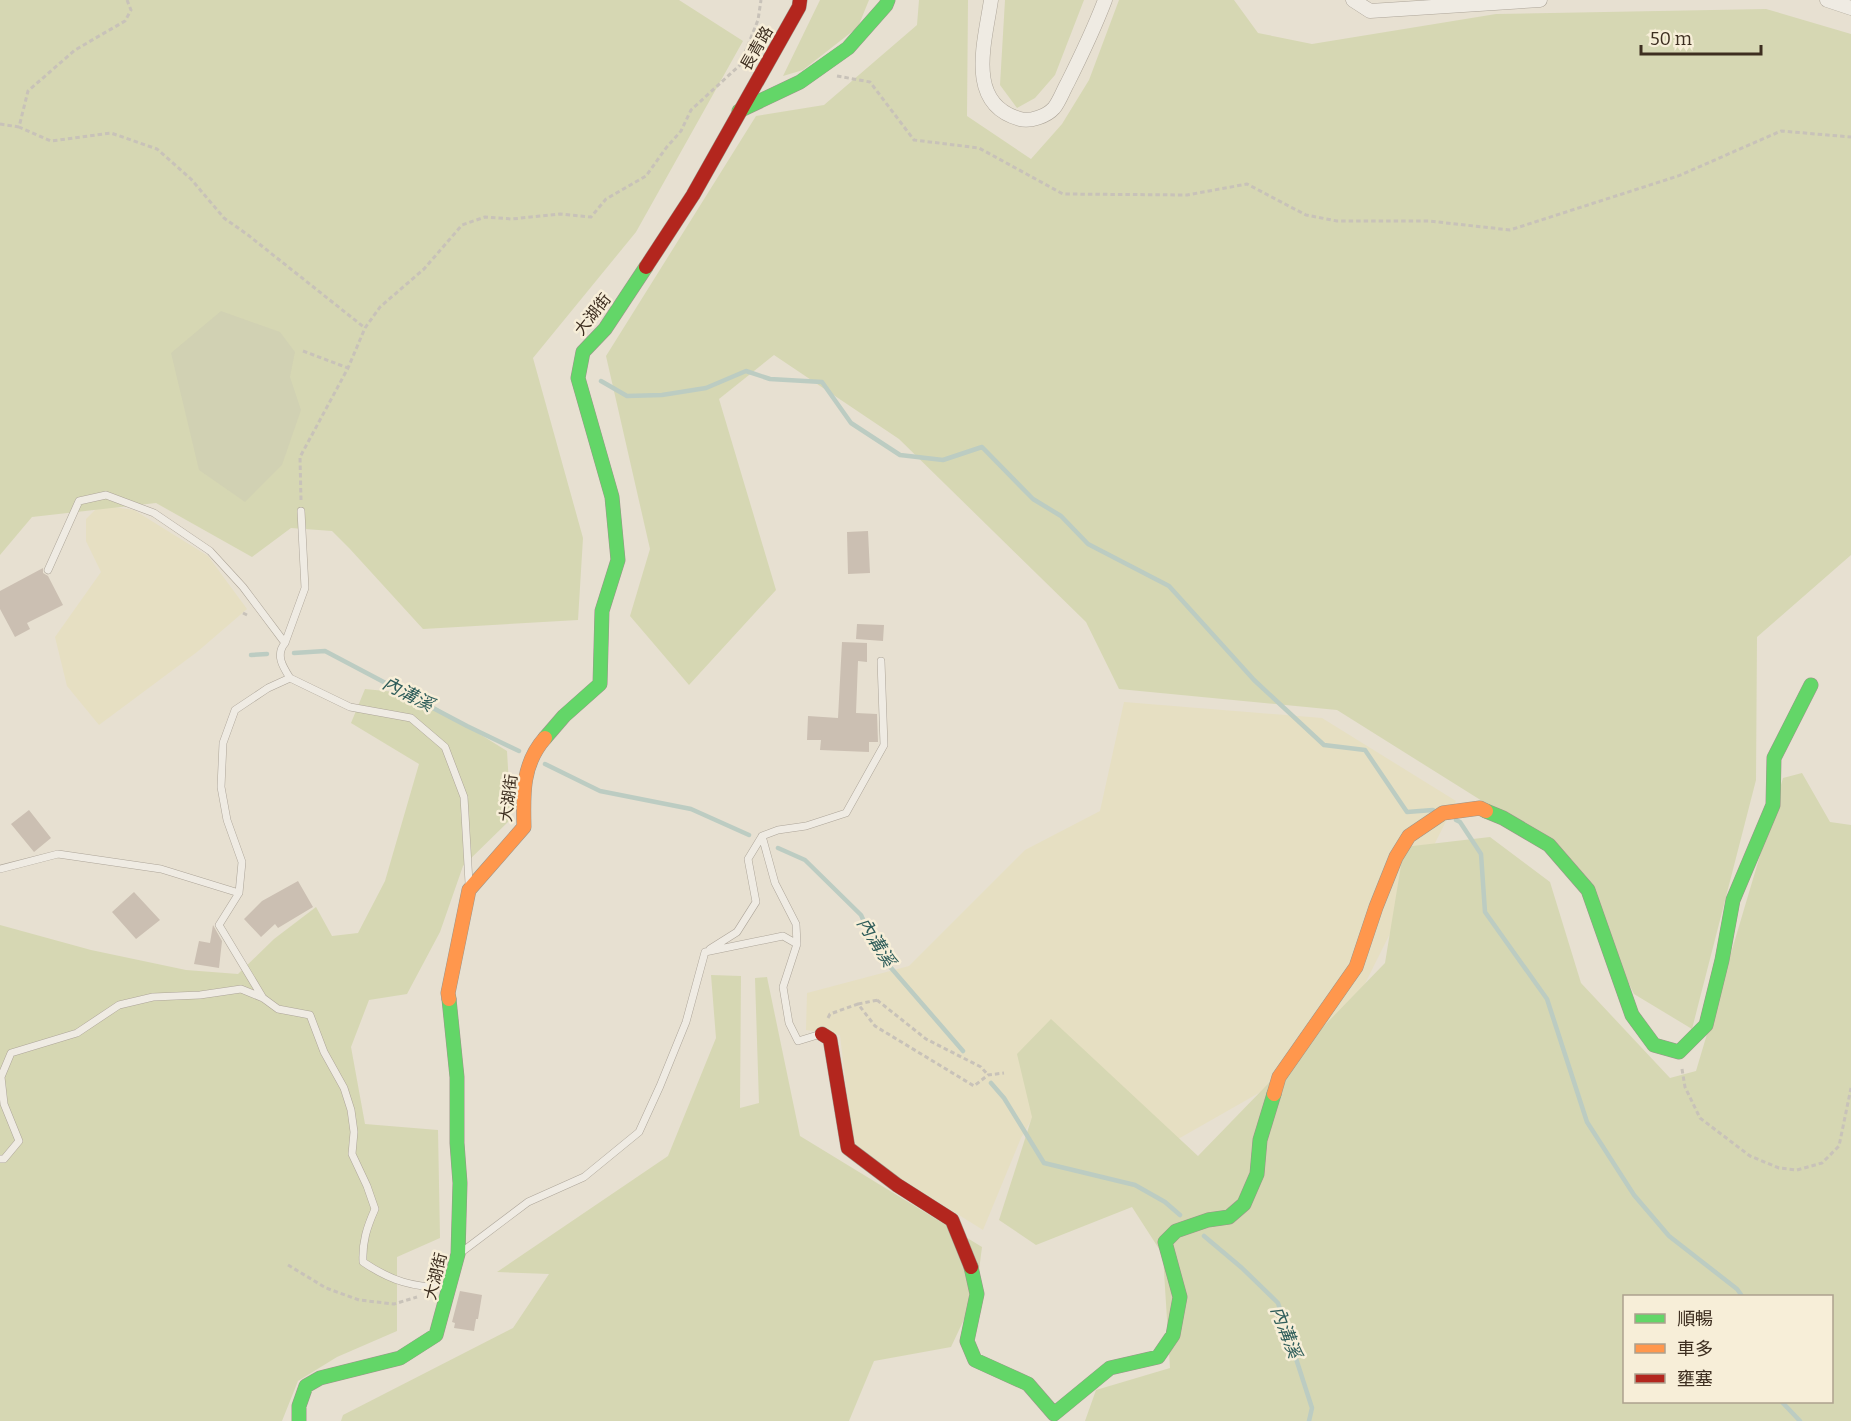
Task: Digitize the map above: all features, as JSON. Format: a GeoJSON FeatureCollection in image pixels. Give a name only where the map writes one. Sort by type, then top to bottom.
{"type":"FeatureCollection","features":[{"type":"Feature","properties":{"kind":"street","name":"長青路"},"geometry":{"type":"LineString","coordinates":[[739,111],[799,7],[800,0]]}},
{"type":"Feature","properties":{"kind":"street"},"geometry":{"type":"LineString","coordinates":[[739,111],[800,82],[848,48],[888,0]]}},
{"type":"Feature","properties":{"kind":"street"},"geometry":{"type":"LineString","coordinates":[[991,0],[981,71],[988,97],[999,111],[1022,120],[1043,117],[1054,108],[1093,34],[1105,0]]}},
{"type":"Feature","properties":{"kind":"street"},"geometry":{"type":"LineString","coordinates":[[1353,0],[1370,11],[1540,0]]}},
{"type":"Feature","properties":{"kind":"street"},"geometry":{"type":"LineString","coordinates":[[1827,0],[1851,8]]}},
{"type":"Feature","properties":{"kind":"street","name":"大湖街"},"geometry":{"type":"LineString","coordinates":[[299,1421],[299,1406],[306,1386],[320,1378],[400,1358],[436,1335],[458,1254],[460,1183],[457,1143],[457,1077],[448,993],[469,890],[524,827],[524,785],[535,749],[564,716],[600,684],[602,611],[618,560],[612,497],[578,378],[583,352],[605,329],[693,195],[739,111]]}},
{"type":"Feature","properties":{"kind":"street"},"geometry":{"type":"LineString","coordinates":[[822,1034],[830,1039],[848,1148],[897,1185],[952,1220],[970,1264],[977,1294],[967,1341],[975,1360],[1028,1384],[1054,1414],[1110,1368],[1158,1357],[1173,1335],[1180,1297],[1165,1242],[1176,1231],[1208,1220],[1229,1217],[1244,1204],[1257,1174],[1260,1140],[1279,1077],[1356,967],[1395,857],[1409,836],[1443,813],[1480,808],[1503,818],[1549,845],[1588,890],[1632,1015],[1654,1045],[1679,1052],[1706,1025],[1722,960],[1733,900],[1773,805],[1774,758],[1811,685]]}},
{"type":"Feature","properties":{"kind":"lane"},"geometry":{"type":"LineString","coordinates":[[48,570],[79,501],[106,495],[154,513],[210,551],[243,587],[285,643]]}},
{"type":"Feature","properties":{"kind":"lane"},"geometry":{"type":"LineString","coordinates":[[301,511],[304,588],[285,643],[281,648],[280,661],[290,678],[350,707],[411,718],[445,747],[464,797],[469,890]]}},
{"type":"Feature","properties":{"kind":"lane"},"geometry":{"type":"LineString","coordinates":[[458,1254],[528,1202],[584,1177],[639,1132],[686,1022],[705,952],[736,932],[756,902],[748,859],[762,836],[778,830],[806,826],[846,813],[885,746],[881,661]]}},
{"type":"Feature","properties":{"kind":"lane"},"geometry":{"type":"LineString","coordinates":[[263,998],[219,925],[239,893],[242,862],[226,820],[221,787],[223,743],[235,711],[268,688],[290,678]]}},
{"type":"Feature","properties":{"kind":"lane"},"geometry":{"type":"LineString","coordinates":[[762,836],[775,883],[796,924],[797,944],[783,987],[789,1023],[798,1041],[822,1034]]}},
{"type":"Feature","properties":{"kind":"lane"},"geometry":{"type":"LineString","coordinates":[[0,868],[58,854],[161,869],[239,893]]}},
{"type":"Feature","properties":{"kind":"lane"},"geometry":{"type":"LineString","coordinates":[[705,952],[783,936],[797,944]]}},
{"type":"Feature","properties":{"kind":"lane"},"geometry":{"type":"LineString","coordinates":[[0,1159],[4,1159],[20,1141],[4,1104],[1,1077],[11,1053],[77,1033],[119,1005],[153,997],[200,996],[241,989],[263,998],[278,1009],[310,1015],[324,1052],[344,1088],[351,1110],[354,1132],[352,1154],[375,1209],[365,1232],[363,1262],[382,1275],[418,1287],[450,1287]]}},
{"type":"Feature","properties":{"kind":"path"},"geometry":{"type":"LineString","coordinates":[[19,127],[28,91],[75,50],[125,21],[131,10],[127,0]]}},
{"type":"Feature","properties":{"kind":"path"},"geometry":{"type":"LineString","coordinates":[[301,511],[300,457],[348,368],[365,328],[380,307],[424,268],[462,225],[484,217],[512,219],[560,214],[591,217],[606,200],[645,176],[681,131],[691,110],[740,65],[758,20],[761,0]]}},
{"type":"Feature","properties":{"kind":"path"},"geometry":{"type":"LineString","coordinates":[[815,71],[870,82],[914,140],[979,148],[1063,194],[1187,195],[1247,183],[1306,215],[1337,221],[1429,221],[1510,230],[1678,176],[1781,131],[1851,137]]}},
{"type":"Feature","properties":{"kind":"path"},"geometry":{"type":"LineString","coordinates":[[0,124],[19,127],[51,141],[111,133],[157,149],[191,179],[224,218],[365,328]]}},
{"type":"Feature","properties":{"kind":"path"},"geometry":{"type":"LineString","coordinates":[[303,351],[348,368]]}},
{"type":"Feature","properties":{"kind":"path"},"geometry":{"type":"LineString","coordinates":[[822,1034],[830,1014],[878,1000],[926,1039],[981,1067],[988,1075]]}},
{"type":"Feature","properties":{"kind":"path"},"geometry":{"type":"LineString","coordinates":[[858,1005],[875,1026],[974,1086],[988,1075],[1004,1073]]}},
{"type":"Feature","properties":{"kind":"path"},"geometry":{"type":"LineString","coordinates":[[1679,1052],[1685,1087],[1700,1118],[1750,1156],[1779,1168],[1797,1170],[1822,1162],[1839,1146],[1851,1088]]}},
{"type":"Feature","properties":{"kind":"path"},"geometry":{"type":"LineString","coordinates":[[288,1265],[326,1288],[359,1300],[394,1304],[416,1297]]}},
{"type":"Feature","properties":{"kind":"shaded area"},"geometry":{"type":"Polygon","coordinates":[[[100,505],[134,510],[208,556],[247,609],[197,652],[99,725],[67,686],[55,637],[101,572],[86,541],[86,519],[100,505]]]}},
{"type":"Feature","properties":{"kind":"shaded area"},"geometry":{"type":"Polygon","coordinates":[[[1124,702],[1322,718],[1456,801],[1331,1052],[1150,1155],[1048,1091],[1021,1138],[983,1230],[853,1149],[840,1035],[806,1030],[807,993],[909,966],[1025,850],[1100,811],[1124,702]]]}},
{"type":"Feature","properties":{"kind":"green space"},"geometry":{"type":"Polygon","coordinates":[[[0,0],[679,0],[743,41],[636,232],[533,358],[583,538],[578,620],[423,629],[332,531],[291,528],[252,557],[156,503],[32,517],[0,555],[0,0]]]}},
{"type":"Feature","properties":{"kind":"green space"},"geometry":{"type":"Polygon","coordinates":[[[820,0],[869,0],[858,27],[803,70],[783,76],[820,0]]]}},
{"type":"Feature","properties":{"kind":"green space"},"geometry":{"type":"Polygon","coordinates":[[[919,0],[968,0],[967,116],[1031,159],[1062,124],[1089,80],[1119,0],[1234,0],[1258,33],[1312,44],[1496,14],[1766,9],[1851,34],[1851,555],[1757,637],[1756,780],[1692,1029],[1634,994],[1565,853],[1337,710],[1119,689],[1086,622],[899,439],[774,355],[719,399],[776,590],[689,685],[630,616],[650,549],[606,356],[756,116],[824,105],[917,25],[919,0]]]}},
{"type":"Feature","properties":{"kind":"green space"},"geometry":{"type":"Polygon","coordinates":[[[1005,0],[1084,0],[1055,75],[1035,98],[1017,108],[1000,85],[1005,0]]]}},
{"type":"Feature","properties":{"kind":"green space"},"geometry":{"type":"Polygon","coordinates":[[[221,311],[280,332],[295,352],[290,377],[301,410],[282,465],[245,502],[199,470],[171,353],[221,311]]]}},
{"type":"Feature","properties":{"kind":"green space"},"geometry":{"type":"Polygon","coordinates":[[[365,689],[415,694],[507,751],[511,819],[463,866],[440,932],[407,994],[369,1000],[351,1047],[365,1124],[438,1130],[440,1238],[397,1257],[397,1331],[337,1357],[298,1381],[282,1421],[0,1421],[0,925],[91,950],[186,970],[238,974],[274,939],[316,907],[332,936],[358,933],[385,881],[419,764],[351,723],[365,689]]]}},
{"type":"Feature","properties":{"kind":"green space"},"geometry":{"type":"Polygon","coordinates":[[[1802,773],[1830,822],[1851,825],[1851,1421],[1085,1421],[1096,1390],[1170,1368],[1163,1255],[1132,1207],[1036,1245],[999,1220],[1032,1117],[1017,1054],[1051,1019],[1198,1156],[1385,963],[1404,847],[1490,837],[1550,882],[1581,983],[1670,1078],[1696,1071],[1783,778],[1802,773]]]}},
{"type":"Feature","properties":{"kind":"green space"},"geometry":{"type":"Polygon","coordinates":[[[711,975],[741,976],[740,1108],[759,1103],[755,978],[767,977],[800,1136],[982,1247],[976,1294],[951,1347],[874,1361],[849,1421],[341,1421],[343,1415],[513,1328],[549,1274],[497,1272],[668,1156],[716,1038],[711,975]]]}},
{"type":"Feature","properties":{"kind":"building"},"geometry":{"type":"Polygon","coordinates":[[[868,531],[870,573],[848,574],[847,532],[868,531]]]}},
{"type":"Feature","properties":{"kind":"building"},"geometry":{"type":"Polygon","coordinates":[[[43,568],[43,573],[48,576],[63,605],[27,623],[30,629],[15,637],[0,609],[0,591],[43,568]]]}},
{"type":"Feature","properties":{"kind":"building"},"geometry":{"type":"Polygon","coordinates":[[[857,624],[884,625],[883,641],[856,639],[857,624]]]}},
{"type":"Feature","properties":{"kind":"building"},"geometry":{"type":"Polygon","coordinates":[[[842,642],[867,643],[867,662],[858,661],[856,713],[877,714],[878,742],[869,742],[869,752],[820,750],[821,740],[807,740],[808,716],[838,718],[842,642]]]}},
{"type":"Feature","properties":{"kind":"building"},"geometry":{"type":"Polygon","coordinates":[[[29,810],[51,838],[34,852],[11,824],[29,810]]]}},
{"type":"Feature","properties":{"kind":"building"},"geometry":{"type":"Polygon","coordinates":[[[298,881],[313,907],[278,928],[275,924],[261,937],[244,919],[262,901],[298,881]]]}},
{"type":"Feature","properties":{"kind":"building"},"geometry":{"type":"Polygon","coordinates":[[[134,892],[160,920],[136,939],[112,912],[134,892]]]}},
{"type":"Feature","properties":{"kind":"building"},"geometry":{"type":"Polygon","coordinates":[[[213,925],[222,941],[219,968],[194,964],[199,941],[210,943],[213,925]]]}},
{"type":"Feature","properties":{"kind":"building"},"geometry":{"type":"Polygon","coordinates":[[[460,1291],[482,1295],[474,1331],[454,1328],[455,1323],[452,1322],[460,1291]]]}},
{"type":"Feature","properties":{"kind":"waterway"},"geometry":{"type":"LineString","coordinates":[[601,381],[627,396],[662,395],[706,388],[746,371],[770,379],[822,382],[851,423],[900,455],[943,460],[982,447],[1033,499],[1061,516],[1088,544],[1169,586],[1254,680],[1324,745],[1365,750],[1407,812],[1433,810]]}},
{"type":"Feature","properties":{"kind":"waterway","name":"內溝溪"},"geometry":{"type":"LineString","coordinates":[[294,653],[325,651],[519,751]]}},
{"type":"Feature","properties":{"kind":"waterway","name":"內溝溪"},"geometry":{"type":"LineString","coordinates":[[251,655],[267,654]]}},
{"type":"Feature","properties":{"kind":"waterway","name":"內溝溪"},"geometry":{"type":"LineString","coordinates":[[545,764],[600,791],[691,809],[749,835]]}},
{"type":"Feature","properties":{"kind":"waterway"},"geometry":{"type":"LineString","coordinates":[[1456,820],[1460,822],[1481,854],[1485,912],[1547,999],[1587,1122],[1634,1195],[1669,1236],[1737,1289],[1741,1295]]}},
{"type":"Feature","properties":{"kind":"waterway","name":"內溝溪"},"geometry":{"type":"LineString","coordinates":[[778,848],[805,860],[861,915],[879,954],[963,1051]]}},
{"type":"Feature","properties":{"kind":"waterway","name":"內溝溪"},"geometry":{"type":"LineString","coordinates":[[991,1083],[1004,1098],[1044,1163],[1135,1185],[1165,1202],[1180,1215]]}},
{"type":"Feature","properties":{"kind":"waterway","name":"內溝溪"},"geometry":{"type":"LineString","coordinates":[[1204,1236],[1278,1303],[1312,1408],[1309,1421]]}},
{"type":"Feature","properties":{"kind":"waterway"},"geometry":{"type":"LineString","coordinates":[[1783,1403],[1800,1421]]}},
{"type":"Feature","properties":{"kind":"traffic: fast"},"geometry":{"type":"LineString","coordinates":[[739,111],[800,82],[848,48],[888,0]]}},
{"type":"Feature","properties":{"kind":"traffic: fast"},"geometry":{"type":"LineString","coordinates":[[545,738],[564,716],[600,684],[602,611],[618,560],[612,497],[578,378],[583,352],[605,329],[646,267]]}},
{"type":"Feature","properties":{"kind":"traffic: fast"},"geometry":{"type":"LineString","coordinates":[[1486,811],[1503,818],[1549,845],[1588,890],[1632,1015],[1654,1045],[1679,1052],[1706,1025],[1722,960],[1733,900],[1773,805],[1774,758],[1811,685]]}},
{"type":"Feature","properties":{"kind":"traffic: fast"},"geometry":{"type":"LineString","coordinates":[[299,1421],[299,1406],[306,1386],[320,1378],[400,1358],[436,1335],[458,1254],[460,1183],[457,1143],[457,1077],[449,999]]}},
{"type":"Feature","properties":{"kind":"traffic: fast"},"geometry":{"type":"LineString","coordinates":[[971,1267],[977,1294],[967,1341],[975,1360],[1028,1384],[1054,1414],[1110,1368],[1158,1357],[1173,1335],[1180,1297],[1165,1242],[1176,1231],[1208,1220],[1229,1217],[1244,1204],[1257,1174],[1260,1140],[1274,1094]]}},
{"type":"Feature","properties":{"kind":"traffic: slow"},"geometry":{"type":"LineString","coordinates":[[449,999],[448,993],[469,890],[524,827],[524,791],[528,769],[537,748],[545,738]]}},
{"type":"Feature","properties":{"kind":"traffic: slow"},"geometry":{"type":"LineString","coordinates":[[1274,1094],[1279,1077],[1356,967],[1396,857],[1409,836],[1443,813],[1480,808],[1486,811]]}},
{"type":"Feature","properties":{"kind":"traffic: jam"},"geometry":{"type":"LineString","coordinates":[[646,267],[693,195],[799,7],[800,0]]}},
{"type":"Feature","properties":{"kind":"traffic: jam"},"geometry":{"type":"LineString","coordinates":[[822,1034],[830,1039],[848,1148],[897,1185],[952,1220],[971,1267]]}}]}
